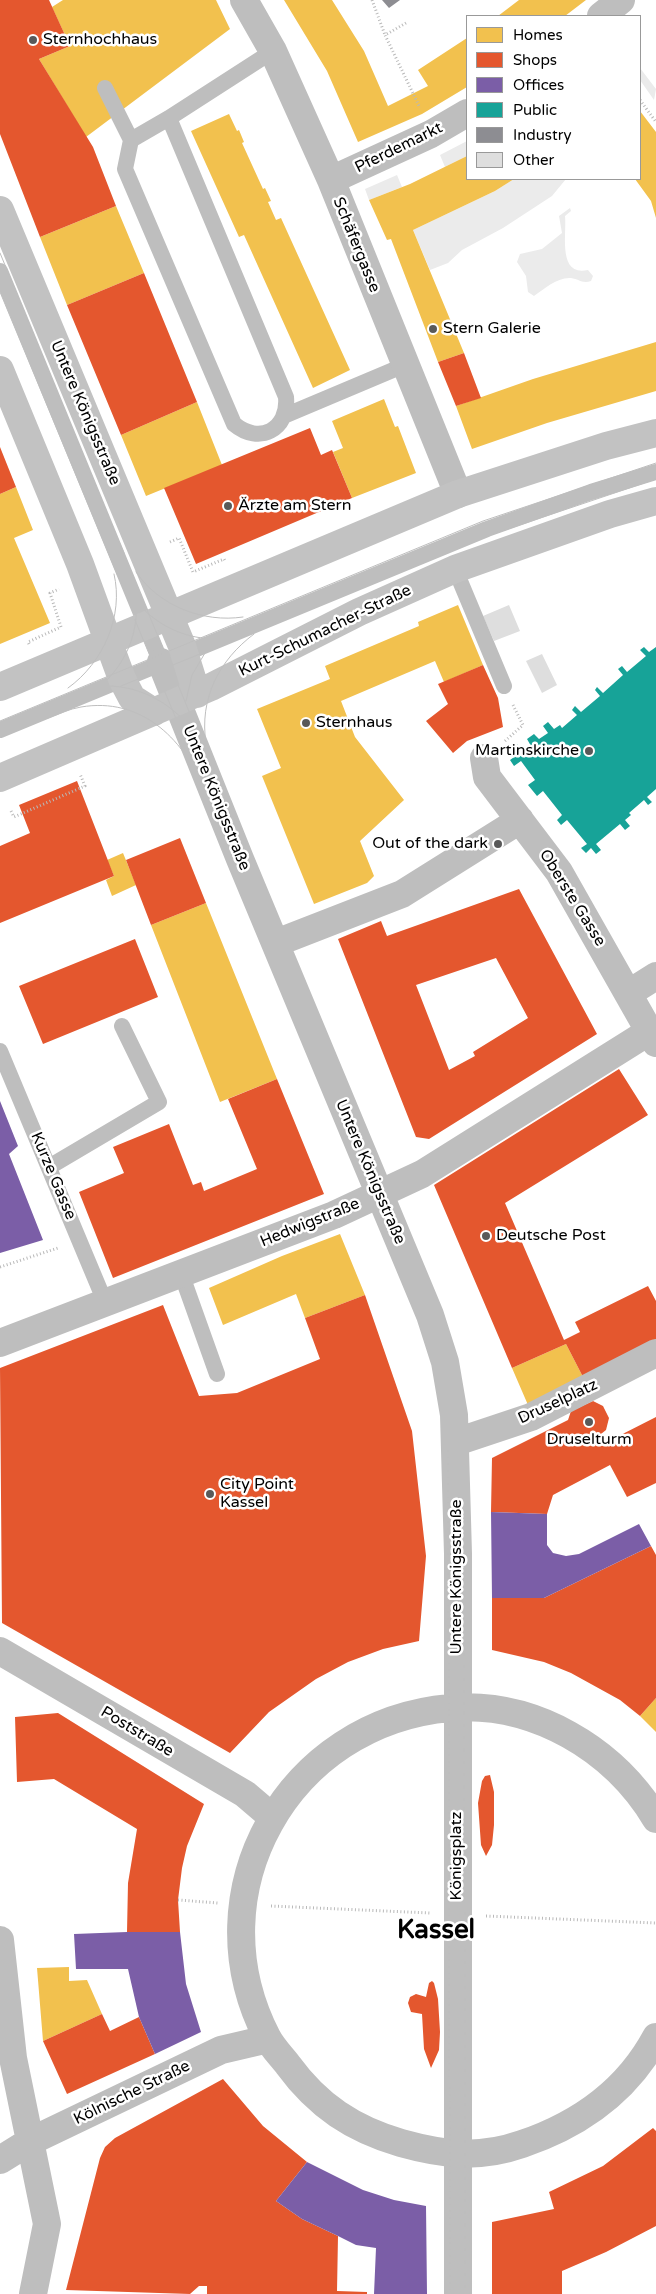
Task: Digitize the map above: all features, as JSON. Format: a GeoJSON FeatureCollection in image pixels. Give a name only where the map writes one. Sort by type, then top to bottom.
{"type":"FeatureCollection","features":[{"type":"Feature","properties":{"kind":"main road","name":"Untere Königsstraße"},"geometry":{"type":"LineString","coordinates":[[0,210],[173,658],[176,702]]}},
{"type":"Feature","properties":{"kind":"main road"},"geometry":{"type":"LineString","coordinates":[[0,370],[110,642],[122,679],[132,698],[176,702]]}},
{"type":"Feature","properties":{"kind":"main road"},"geometry":{"type":"LineString","coordinates":[[0,687],[458,494],[606,446],[656,433]]}},
{"type":"Feature","properties":{"kind":"main road","name":"Kurt-Schumacher-Straße"},"geometry":{"type":"LineString","coordinates":[[0,778],[262,663],[359,612],[455,569],[610,514],[656,501]]}},
{"type":"Feature","properties":{"kind":"street","name":"Schäfergasse"},"geometry":{"type":"LineString","coordinates":[[244,0],[273,51],[331,180],[458,494]]}},
{"type":"Feature","properties":{"kind":"street"},"geometry":{"type":"LineString","coordinates":[[602,15],[621,0]]}},
{"type":"Feature","properties":{"kind":"street","name":"Pferdemarkt"},"geometry":{"type":"LineString","coordinates":[[331,180],[431,134],[466,115]]}},
{"type":"Feature","properties":{"kind":"street","name":"Untere Königsstraße"},"geometry":{"type":"LineString","coordinates":[[176,702],[438,1337],[451,1388],[456,1442],[456,1708]]}},
{"type":"Feature","properties":{"kind":"street","name":"Oberste Gasse"},"geometry":{"type":"LineString","coordinates":[[484,758],[487,777],[559,872],[653,1037]]}},
{"type":"Feature","properties":{"kind":"street"},"geometry":{"type":"LineString","coordinates":[[276,943],[402,894],[520,820]]}},
{"type":"Feature","properties":{"kind":"street"},"geometry":{"type":"LineString","coordinates":[[629,993],[656,976]]}},
{"type":"Feature","properties":{"kind":"street","name":"Hedwigstraße"},"geometry":{"type":"LineString","coordinates":[[0,1343],[334,1216],[422,1174],[653,1037]]}},
{"type":"Feature","properties":{"kind":"street","name":"Druselplatz"},"geometry":{"type":"LineString","coordinates":[[456,1442],[531,1417],[656,1353]]}},
{"type":"Feature","properties":{"kind":"street","name":"Poststraße"},"geometry":{"type":"LineString","coordinates":[[0,1651],[244,1794],[272,1817]]}},
{"type":"Feature","properties":{"kind":"street"},"geometry":{"type":"LineString","coordinates":[[655,2040],[623,2083],[580,2119],[538,2139],[500,2152],[450,2154],[376,2136],[340,2116],[307,2090],[268,2039],[250,1996],[243,1960],[242,1904],[252,1859],[272,1817],[296,1783],[326,1755],[362,1733],[400,1717],[456,1708],[492,1710],[519,1715],[549,1725],[578,1739],[603,1757],[627,1779],[656,1819]]}},
{"type":"Feature","properties":{"kind":"street","name":"Königsplatz"},"geometry":{"type":"LineString","coordinates":[[456,1708],[458,2294]]}},
{"type":"Feature","properties":{"kind":"street"},"geometry":{"type":"LineString","coordinates":[[0,1940],[12,2058],[47,2224],[33,2294]]}},
{"type":"Feature","properties":{"kind":"street","name":"Kölnische Straße"},"geometry":{"type":"LineString","coordinates":[[0,2160],[29,2142],[221,2050],[268,2039]]}},
{"type":"Feature","properties":{"kind":"lane"},"geometry":{"type":"LineString","coordinates":[[131,140],[169,118],[273,51]]}},
{"type":"Feature","properties":{"kind":"lane"},"geometry":{"type":"LineString","coordinates":[[105,88],[131,140],[125,169],[234,424],[242,430],[261,434],[271,431],[284,416],[287,407],[286,397],[169,118]]}},
{"type":"Feature","properties":{"kind":"lane"},"geometry":{"type":"LineString","coordinates":[[0,272],[158,622]]}},
{"type":"Feature","properties":{"kind":"lane"},"geometry":{"type":"LineString","coordinates":[[284,416],[404,364]]}},
{"type":"Feature","properties":{"kind":"lane"},"geometry":{"type":"LineString","coordinates":[[0,730],[411,559],[539,510],[656,472]]}},
{"type":"Feature","properties":{"kind":"lane"},"geometry":{"type":"LineString","coordinates":[[359,612],[411,559]]}},
{"type":"Feature","properties":{"kind":"lane"},"geometry":{"type":"LineString","coordinates":[[455,569],[504,686]]}},
{"type":"Feature","properties":{"kind":"lane"},"geometry":{"type":"LineString","coordinates":[[49,1167],[159,1102],[122,1026]]}},
{"type":"Feature","properties":{"kind":"lane","name":"Kurze Gasse"},"geometry":{"type":"LineString","coordinates":[[0,1051],[105,1302]]}},
{"type":"Feature","properties":{"kind":"lane"},"geometry":{"type":"LineString","coordinates":[[182,1273],[217,1374]]}},
{"type":"Feature","properties":{"kind":"path"},"geometry":{"type":"LineString","coordinates":[[372,0],[385,35],[422,114]]}},
{"type":"Feature","properties":{"kind":"path"},"geometry":{"type":"LineString","coordinates":[[385,35],[406,23]]}},
{"type":"Feature","properties":{"kind":"path"},"geometry":{"type":"LineString","coordinates":[[641,101],[656,122]]}},
{"type":"Feature","properties":{"kind":"path"},"geometry":{"type":"LineString","coordinates":[[162,546],[179,538],[193,572],[224,559],[228,566]]}},
{"type":"Feature","properties":{"kind":"path"},"geometry":{"type":"LineString","coordinates":[[31,649],[28,642],[61,627],[50,593],[66,586]]}},
{"type":"Feature","properties":{"kind":"path"},"geometry":{"type":"LineString","coordinates":[[484,758],[523,725],[504,686]]}},
{"type":"Feature","properties":{"kind":"path"},"geometry":{"type":"LineString","coordinates":[[11,811],[14,817],[85,786],[80,774]]}},
{"type":"Feature","properties":{"kind":"path"},"geometry":{"type":"LineString","coordinates":[[0,1267],[80,1241]]}},
{"type":"Feature","properties":{"kind":"path"},"geometry":{"type":"LineString","coordinates":[[178,1900],[656,1923]]}},
{"type":"Feature","properties":{"kind":"shaded area"},"geometry":{"type":"Polygon","coordinates":[[[641,69],[656,89],[654,100],[641,81],[641,69]]]}},
{"type":"Feature","properties":{"kind":"shaded area"},"geometry":{"type":"Polygon","coordinates":[[[466,142],[466,156],[445,167],[440,155],[466,142]]]}},
{"type":"Feature","properties":{"kind":"shaded area"},"geometry":{"type":"Polygon","coordinates":[[[397,175],[402,187],[369,200],[365,189],[397,175]]]}},
{"type":"Feature","properties":{"kind":"shaded area"},"geometry":{"type":"Polygon","coordinates":[[[512,180],[565,180],[552,196],[503,228],[462,250],[448,263],[430,270],[413,230],[495,191],[512,180]]]}},
{"type":"Feature","properties":{"kind":"shaded area"},"geometry":{"type":"Polygon","coordinates":[[[570,208],[571,211],[565,216],[565,242],[568,260],[572,267],[578,270],[588,270],[593,276],[591,281],[583,282],[571,278],[561,279],[534,296],[528,292],[526,276],[517,262],[520,254],[542,249],[562,233],[559,216],[570,208]]]}},
{"type":"Feature","properties":{"kind":"building: Homes"},"geometry":{"type":"Polygon","coordinates":[[[63,0],[216,0],[230,29],[86,137],[39,59],[70,46],[52,7],[63,0]]]}},
{"type":"Feature","properties":{"kind":"building: Homes"},"geometry":{"type":"Polygon","coordinates":[[[284,0],[332,0],[364,51],[388,106],[428,86],[418,70],[466,39],[466,88],[422,114],[358,142],[327,71],[284,0]]]}},
{"type":"Feature","properties":{"kind":"building: Homes"},"geometry":{"type":"Polygon","coordinates":[[[519,0],[586,0],[566,15],[499,15],[519,0]]]}},
{"type":"Feature","properties":{"kind":"building: Homes"},"geometry":{"type":"Polygon","coordinates":[[[641,112],[656,132],[656,218],[651,201],[636,180],[641,180],[641,112]]]}},
{"type":"Feature","properties":{"kind":"building: Homes"},"geometry":{"type":"Polygon","coordinates":[[[229,114],[237,131],[239,130],[244,142],[242,143],[263,189],[265,188],[271,201],[268,202],[276,220],[281,218],[350,370],[313,388],[244,235],[239,237],[191,131],[229,114]]]}},
{"type":"Feature","properties":{"kind":"building: Homes"},"geometry":{"type":"Polygon","coordinates":[[[466,156],[466,180],[512,180],[495,191],[413,230],[464,353],[438,362],[391,239],[387,240],[369,200],[410,184],[466,156]]]}},
{"type":"Feature","properties":{"kind":"building: Homes"},"geometry":{"type":"Polygon","coordinates":[[[116,206],[144,273],[67,305],[40,237],[116,206]]]}},
{"type":"Feature","properties":{"kind":"building: Homes"},"geometry":{"type":"Polygon","coordinates":[[[656,342],[656,391],[547,423],[472,449],[456,406],[533,379],[656,342]]]}},
{"type":"Feature","properties":{"kind":"building: Homes"},"geometry":{"type":"Polygon","coordinates":[[[384,399],[395,427],[398,426],[416,473],[352,498],[333,452],[343,448],[332,421],[384,399]]]}},
{"type":"Feature","properties":{"kind":"building: Homes"},"geometry":{"type":"Polygon","coordinates":[[[197,402],[222,465],[146,496],[121,435],[197,402]]]}},
{"type":"Feature","properties":{"kind":"building: Homes"},"geometry":{"type":"Polygon","coordinates":[[[16,487],[33,530],[14,538],[50,623],[0,644],[0,494],[16,487]]]}},
{"type":"Feature","properties":{"kind":"building: Homes"},"geometry":{"type":"Polygon","coordinates":[[[458,605],[483,665],[444,682],[435,661],[341,701],[355,737],[404,800],[360,841],[374,876],[367,883],[314,904],[262,776],[281,768],[257,709],[330,679],[325,666],[419,626],[418,622],[458,605]]]}},
{"type":"Feature","properties":{"kind":"building: Homes"},"geometry":{"type":"Polygon","coordinates":[[[123,853],[136,885],[112,896],[106,880],[114,876],[107,860],[123,853]]]}},
{"type":"Feature","properties":{"kind":"building: Homes"},"geometry":{"type":"Polygon","coordinates":[[[206,903],[277,1079],[220,1102],[151,925],[206,903]]]}},
{"type":"Feature","properties":{"kind":"building: Homes"},"geometry":{"type":"Polygon","coordinates":[[[340,1234],[365,1295],[305,1318],[296,1294],[223,1325],[209,1288],[282,1256],[340,1234]]]}},
{"type":"Feature","properties":{"kind":"building: Homes"},"geometry":{"type":"Polygon","coordinates":[[[566,1344],[583,1377],[528,1405],[512,1368],[566,1344]]]}},
{"type":"Feature","properties":{"kind":"building: Homes"},"geometry":{"type":"Polygon","coordinates":[[[656,1698],[656,1732],[640,1716],[656,1698]]]}},
{"type":"Feature","properties":{"kind":"building: Homes"},"geometry":{"type":"Polygon","coordinates":[[[69,1967],[69,1981],[87,1980],[102,2014],[43,2041],[37,1968],[69,1967]]]}},
{"type":"Feature","properties":{"kind":"building: Shops"},"geometry":{"type":"Polygon","coordinates":[[[0,0],[49,0],[70,46],[39,59],[93,147],[116,206],[40,237],[0,134],[0,0]]]}},
{"type":"Feature","properties":{"kind":"building: Shops"},"geometry":{"type":"Polygon","coordinates":[[[144,273],[197,402],[121,435],[67,305],[144,273]]]}},
{"type":"Feature","properties":{"kind":"building: Shops"},"geometry":{"type":"Polygon","coordinates":[[[464,353],[481,398],[456,406],[438,362],[464,353]]]}},
{"type":"Feature","properties":{"kind":"building: Shops","name":"Ärzte am Stern"},"geometry":{"type":"Polygon","coordinates":[[[310,428],[321,455],[332,450],[352,498],[196,564],[164,488],[310,428]]]}},
{"type":"Feature","properties":{"kind":"building: Shops"},"geometry":{"type":"Polygon","coordinates":[[[0,447],[16,487],[0,494],[0,447]]]}},
{"type":"Feature","properties":{"kind":"building: Shops"},"geometry":{"type":"Polygon","coordinates":[[[483,665],[498,698],[503,727],[467,741],[453,753],[426,721],[448,704],[438,684],[483,665]]]}},
{"type":"Feature","properties":{"kind":"building: Shops"},"geometry":{"type":"Polygon","coordinates":[[[77,781],[114,876],[0,923],[0,846],[30,833],[19,805],[77,781]]]}},
{"type":"Feature","properties":{"kind":"building: Shops"},"geometry":{"type":"Polygon","coordinates":[[[180,838],[206,903],[151,925],[126,860],[180,838]]]}},
{"type":"Feature","properties":{"kind":"building: Shops"},"geometry":{"type":"Polygon","coordinates":[[[519,889],[597,1034],[429,1139],[416,1137],[338,939],[381,921],[387,936],[519,889]],[[496,958],[416,985],[449,1070],[475,1056],[473,1052],[528,1018],[496,958]]]}},
{"type":"Feature","properties":{"kind":"building: Shops"},"geometry":{"type":"Polygon","coordinates":[[[135,939],[158,997],[43,1044],[19,986],[135,939]]]}},
{"type":"Feature","properties":{"kind":"building: Shops"},"geometry":{"type":"Polygon","coordinates":[[[619,1069],[648,1115],[505,1203],[564,1340],[580,1332],[575,1322],[648,1286],[656,1301],[656,1339],[583,1377],[566,1344],[512,1368],[434,1185],[619,1069]]]}},
{"type":"Feature","properties":{"kind":"building: Shops"},"geometry":{"type":"Polygon","coordinates":[[[277,1079],[324,1194],[113,1278],[79,1192],[124,1173],[113,1147],[169,1124],[193,1185],[201,1182],[204,1191],[257,1169],[228,1099],[277,1079]]]}},
{"type":"Feature","properties":{"kind":"building: Shops","name":"City Point Kassel"},"geometry":{"type":"Polygon","coordinates":[[[365,1295],[412,1431],[426,1556],[419,1641],[383,1649],[348,1662],[316,1679],[269,1712],[230,1753],[2,1623],[0,1368],[163,1305],[199,1396],[237,1393],[320,1359],[305,1318],[365,1295]]]}},
{"type":"Feature","properties":{"kind":"building: Shops"},"geometry":{"type":"Polygon","coordinates":[[[593,1401],[603,1406],[609,1418],[606,1430],[596,1438],[599,1446],[656,1417],[656,1483],[627,1497],[610,1465],[553,1495],[547,1514],[491,1512],[492,1458],[568,1420],[571,1411],[593,1401]]]}},
{"type":"Feature","properties":{"kind":"building: Shops"},"geometry":{"type":"Polygon","coordinates":[[[651,1546],[656,1555],[656,1698],[640,1716],[620,1700],[571,1673],[544,1662],[492,1650],[492,1598],[544,1598],[651,1546]]]}},
{"type":"Feature","properties":{"kind":"building: Shops"},"geometry":{"type":"Polygon","coordinates":[[[58,1713],[204,1804],[187,1846],[182,1868],[178,1900],[180,1932],[127,1932],[128,1883],[137,1829],[54,1779],[17,1782],[15,1717],[58,1713]]]}},
{"type":"Feature","properties":{"kind":"building: Shops"},"geometry":{"type":"Polygon","coordinates":[[[490,1775],[494,1792],[494,1825],[492,1845],[486,1856],[481,1845],[478,1803],[482,1781],[485,1776],[490,1775]]]}},
{"type":"Feature","properties":{"kind":"building: Shops"},"geometry":{"type":"Polygon","coordinates":[[[432,1981],[438,1999],[440,2032],[439,2050],[431,2068],[424,2049],[422,2014],[411,2012],[408,2003],[410,1997],[416,1994],[426,1997],[429,1983],[432,1981]]]}},
{"type":"Feature","properties":{"kind":"building: Shops"},"geometry":{"type":"Polygon","coordinates":[[[102,2014],[110,2031],[139,2017],[155,2054],[67,2094],[43,2041],[102,2014]]]}},
{"type":"Feature","properties":{"kind":"building: Shops"},"geometry":{"type":"Polygon","coordinates":[[[223,2079],[263,2126],[307,2162],[276,2201],[302,2219],[338,2236],[337,2291],[367,2292],[367,2294],[207,2294],[207,2286],[199,2286],[190,2294],[66,2290],[100,2158],[105,2147],[115,2138],[223,2079]]]}},
{"type":"Feature","properties":{"kind":"building: Shops"},"geometry":{"type":"Polygon","coordinates":[[[653,2128],[656,2131],[656,2226],[606,2252],[562,2271],[562,2294],[492,2294],[492,2222],[554,2209],[549,2192],[603,2166],[653,2128]]]}},
{"type":"Feature","properties":{"kind":"building: Offices"},"geometry":{"type":"Polygon","coordinates":[[[0,1101],[18,1146],[9,1154],[43,1240],[0,1253],[0,1101]]]}},
{"type":"Feature","properties":{"kind":"building: Offices"},"geometry":{"type":"Polygon","coordinates":[[[491,1512],[547,1514],[547,1545],[553,1553],[566,1556],[579,1554],[639,1524],[651,1546],[544,1598],[492,1598],[491,1512]]]}},
{"type":"Feature","properties":{"kind":"building: Offices"},"geometry":{"type":"Polygon","coordinates":[[[180,1932],[186,1984],[201,2032],[155,2054],[139,2017],[128,1969],[76,1969],[74,1934],[180,1932]]]}},
{"type":"Feature","properties":{"kind":"building: Offices"},"geometry":{"type":"Polygon","coordinates":[[[307,2162],[363,2190],[394,2200],[426,2206],[427,2294],[374,2294],[376,2248],[356,2245],[302,2219],[276,2201],[307,2162]]]}},
{"type":"Feature","properties":{"kind":"building: Public","name":"Martinskirche"},"geometry":{"type":"Polygon","coordinates":[[[644,647],[649,652],[656,647],[656,789],[647,797],[652,802],[648,805],[644,800],[629,813],[631,815],[625,820],[630,826],[625,830],[620,824],[596,844],[601,850],[596,854],[591,848],[586,853],[581,848],[587,844],[567,820],[561,825],[557,820],[562,815],[543,791],[537,796],[528,785],[535,780],[521,761],[514,766],[510,760],[517,755],[512,748],[517,744],[522,751],[526,751],[531,746],[527,739],[534,734],[539,739],[548,733],[543,726],[548,722],[554,729],[560,725],[562,728],[577,715],[572,710],[575,706],[581,712],[600,696],[595,690],[597,687],[603,693],[623,675],[618,669],[622,666],[627,672],[646,656],[640,650],[644,647]]]}},
{"type":"Feature","properties":{"kind":"building: Industry"},"geometry":{"type":"Polygon","coordinates":[[[382,0],[400,0],[389,8],[382,0]]]}},
{"type":"Feature","properties":{"kind":"building: Other"},"geometry":{"type":"Polygon","coordinates":[[[509,605],[520,631],[494,641],[483,616],[509,605]]]}},
{"type":"Feature","properties":{"kind":"building: Other"},"geometry":{"type":"Polygon","coordinates":[[[542,654],[557,685],[542,693],[526,661],[542,654]]]}},
{"type":"Feature","properties":{"kind":"tram line"},"geometry":{"type":"LineString","coordinates":[[0,253],[119,542]]}},
{"type":"Feature","properties":{"kind":"tram line"},"geometry":{"type":"LineString","coordinates":[[0,292],[117,574],[128,592],[142,608],[173,630],[191,636],[210,639],[231,638],[252,633],[490,535],[656,479]]}},
{"type":"Feature","properties":{"kind":"tram line"},"geometry":{"type":"LineString","coordinates":[[0,721],[483,521],[656,463]]}},
{"type":"Feature","properties":{"kind":"tram line"},"geometry":{"type":"LineString","coordinates":[[116,535],[124,553]]}},
{"type":"Feature","properties":{"kind":"tram line"},"geometry":{"type":"LineString","coordinates":[[121,547],[428,1289],[444,1334],[459,1395],[464,1461],[465,2294]]}},
{"type":"Feature","properties":{"kind":"tram line"},"geometry":{"type":"LineString","coordinates":[[136,572],[157,594],[183,610],[213,617],[243,617]]}},
{"type":"Feature","properties":{"kind":"tram line"},"geometry":{"type":"LineString","coordinates":[[68,688],[91,666],[101,652],[108,637],[116,606],[114,574]]}},
{"type":"Feature","properties":{"kind":"tram line"},"geometry":{"type":"LineString","coordinates":[[72,705],[99,687],[111,676],[120,663],[128,649],[133,634],[136,618],[136,601]]}},
{"type":"Feature","properties":{"kind":"tram line"},"geometry":{"type":"LineString","coordinates":[[135,620],[189,750]]}},
{"type":"Feature","properties":{"kind":"tram line"},"geometry":{"type":"LineString","coordinates":[[206,743],[206,711],[214,682],[231,656],[254,634]]}},
{"type":"Feature","properties":{"kind":"tram line"},"geometry":{"type":"LineString","coordinates":[[121,686],[232,641]]}},
{"type":"Feature","properties":{"kind":"tram line"},"geometry":{"type":"LineString","coordinates":[[186,701],[192,675],[205,653]]}},
{"type":"Feature","properties":{"kind":"tram line"},"geometry":{"type":"LineString","coordinates":[[99,686],[126,688],[152,696],[174,711],[193,731]]}},
{"type":"Feature","properties":{"kind":"tram line"},"geometry":{"type":"LineString","coordinates":[[48,718],[81,707],[102,706],[122,708],[156,724],[171,737],[194,769],[414,1297],[427,1333],[437,1370],[444,1407],[448,1445],[450,2294]]}},
{"type":"Feature","properties":{"kind":"tram line"},"geometry":{"type":"LineString","coordinates":[[0,737],[54,714]]}},
{"type":"Feature","properties":{"kind":"place","name":"Sternhochhaus"},"geometry":{"type":"Point","coordinates":[33,40]}},
{"type":"Feature","properties":{"kind":"place","name":"Stern Galerie"},"geometry":{"type":"Point","coordinates":[433,329]}},
{"type":"Feature","properties":{"kind":"place","name":"Ärzte am Stern"},"geometry":{"type":"Point","coordinates":[228,506]}},
{"type":"Feature","properties":{"kind":"place","name":"Sternhaus"},"geometry":{"type":"Point","coordinates":[306,723]}},
{"type":"Feature","properties":{"kind":"place","name":"Martinskirche"},"geometry":{"type":"Point","coordinates":[589,751]}},
{"type":"Feature","properties":{"kind":"place","name":"Out of the dark"},"geometry":{"type":"Point","coordinates":[498,844]}},
{"type":"Feature","properties":{"kind":"place","name":"Deutsche Post"},"geometry":{"type":"Point","coordinates":[486,1236]}},
{"type":"Feature","properties":{"kind":"place","name":"Druselturm"},"geometry":{"type":"Point","coordinates":[589,1422]}},
{"type":"Feature","properties":{"kind":"place","name":"City Point Kassel"},"geometry":{"type":"Point","coordinates":[210,1494]}},
{"type":"Feature","properties":{"kind":"district","name":"Kassel"},"geometry":{"type":"Point","coordinates":[436,1931]}}]}
